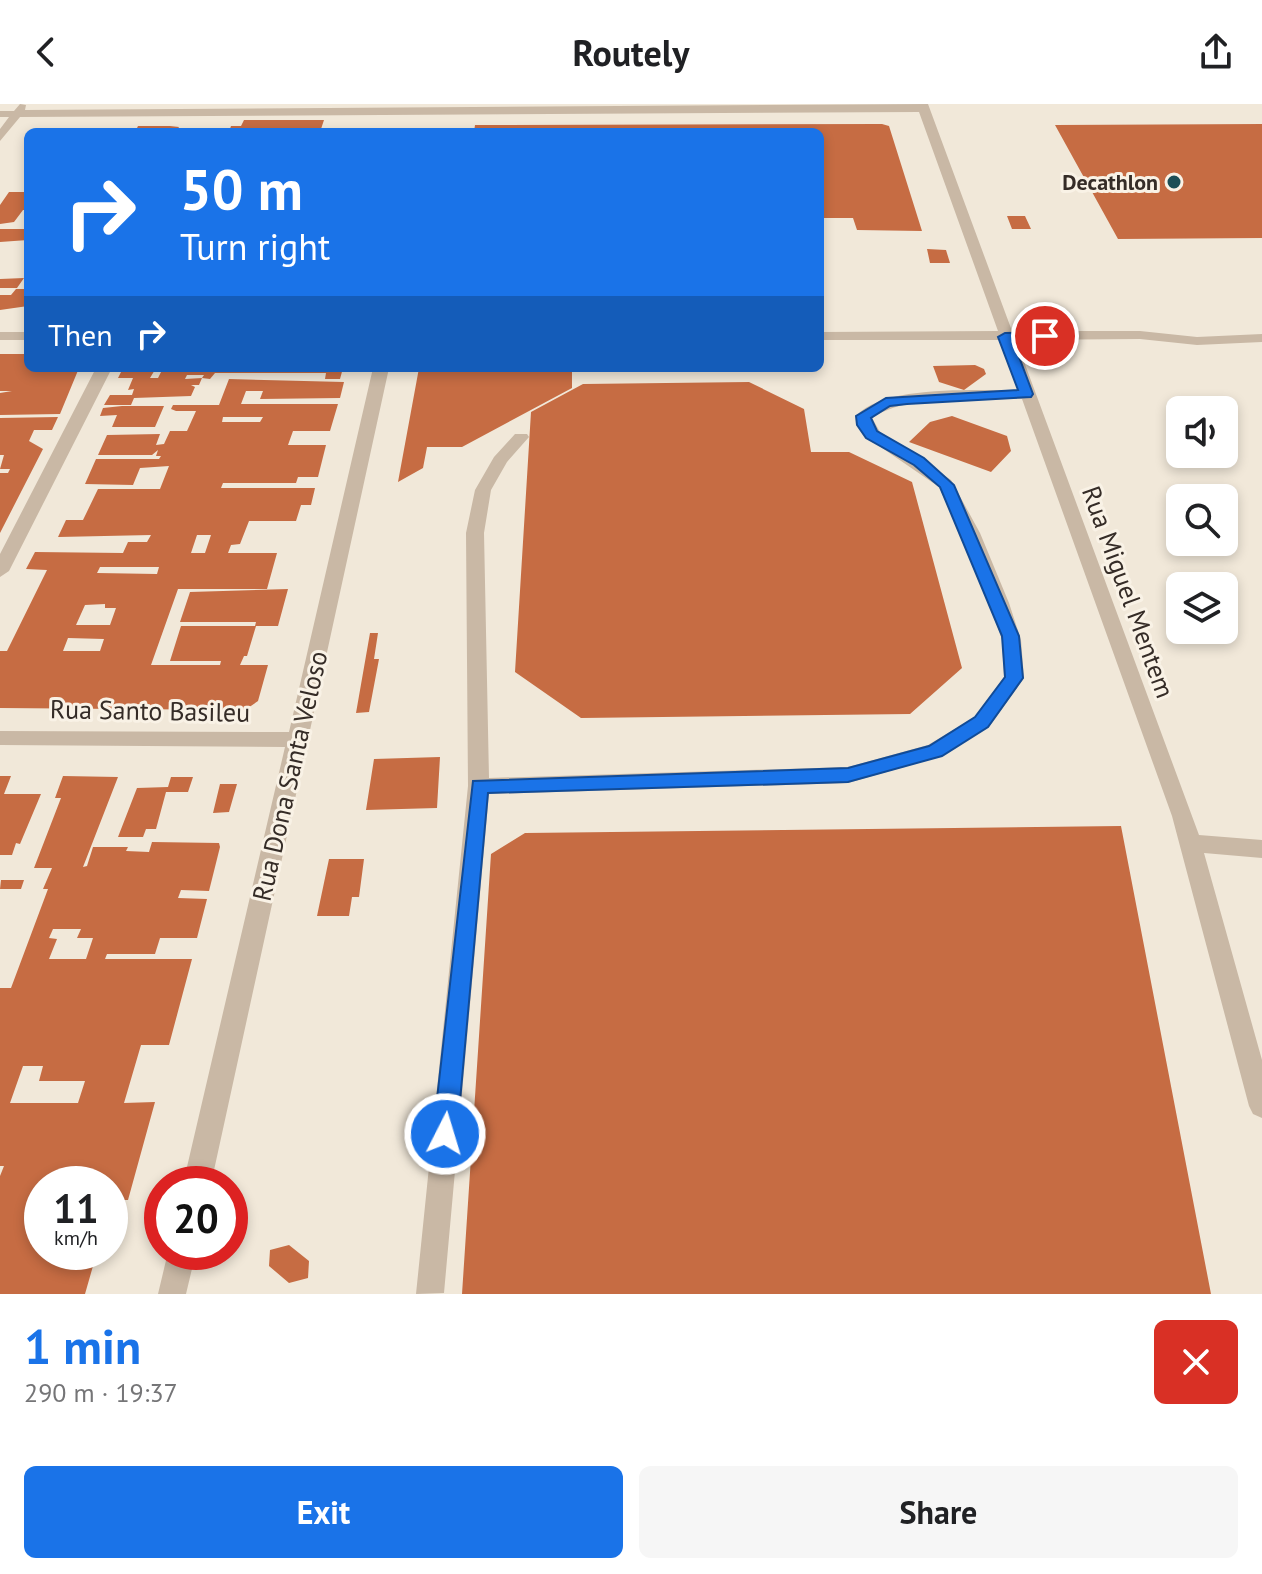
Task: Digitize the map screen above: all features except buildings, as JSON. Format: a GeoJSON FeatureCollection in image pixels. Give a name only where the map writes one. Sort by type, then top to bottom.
{"type":"FeatureCollection","features":[{"type":"Feature","properties":{"kind":"street"},"geometry":{"type":"LineString","coordinates":[[0,114],[21,109],[436,113],[923,107]]}},
{"type":"Feature","properties":{"kind":"street","name":"Rua Miguel Mentem"},"geometry":{"type":"LineString","coordinates":[[923,107],[1191,843],[1262,1106]]}},
{"type":"Feature","properties":{"kind":"street"},"geometry":{"type":"LineString","coordinates":[[0,137],[21,109]]}},
{"type":"Feature","properties":{"kind":"street"},"geometry":{"type":"LineString","coordinates":[[824,336],[1140,335],[1197,341],[1262,338]]}},
{"type":"Feature","properties":{"kind":"street"},"geometry":{"type":"LineString","coordinates":[[0,336],[24,336]]}},
{"type":"Feature","properties":{"kind":"street"},"geometry":{"type":"LineString","coordinates":[[0,571],[102,372]]}},
{"type":"Feature","properties":{"kind":"street","name":"Rua Dona Santa Veloso"},"geometry":{"type":"LineString","coordinates":[[201,1166],[380,372]]}},
{"type":"Feature","properties":{"kind":"street"},"geometry":{"type":"LineString","coordinates":[[479,786],[848,775],[935,751],[982,722],[1014,678],[1011,636],[946,485],[919,462],[871,435],[864,425],[864,416],[870,409],[896,401],[1026,394]]}},
{"type":"Feature","properties":{"kind":"street"},"geometry":{"type":"LineString","coordinates":[[430,1293],[479,786],[475,533],[483,490],[500,460],[521,437]]}},
{"type":"Feature","properties":{"kind":"street","name":"Rua Santo Basileu"},"geometry":{"type":"LineString","coordinates":[[0,738],[299,740]]}},
{"type":"Feature","properties":{"kind":"street"},"geometry":{"type":"LineString","coordinates":[[1191,843],[1262,849]]}},
{"type":"Feature","properties":{"kind":"street"},"geometry":{"type":"LineString","coordinates":[[172,1294],[178,1270]]}},
{"type":"Feature","properties":{"kind":"place","name":"Decathlon"},"geometry":{"type":"Point","coordinates":[1174,182]}},
{"type":"Feature","properties":{"kind":"route"},"geometry":{"type":"LineString","coordinates":[[445,1134],[479,786],[848,775],[935,751],[982,722],[1014,678],[1011,636],[956,501],[946,485],[919,462],[871,435],[864,425],[864,416],[870,409],[886,402],[907,399],[1026,394],[1005,337],[1045,336]]}}]}
